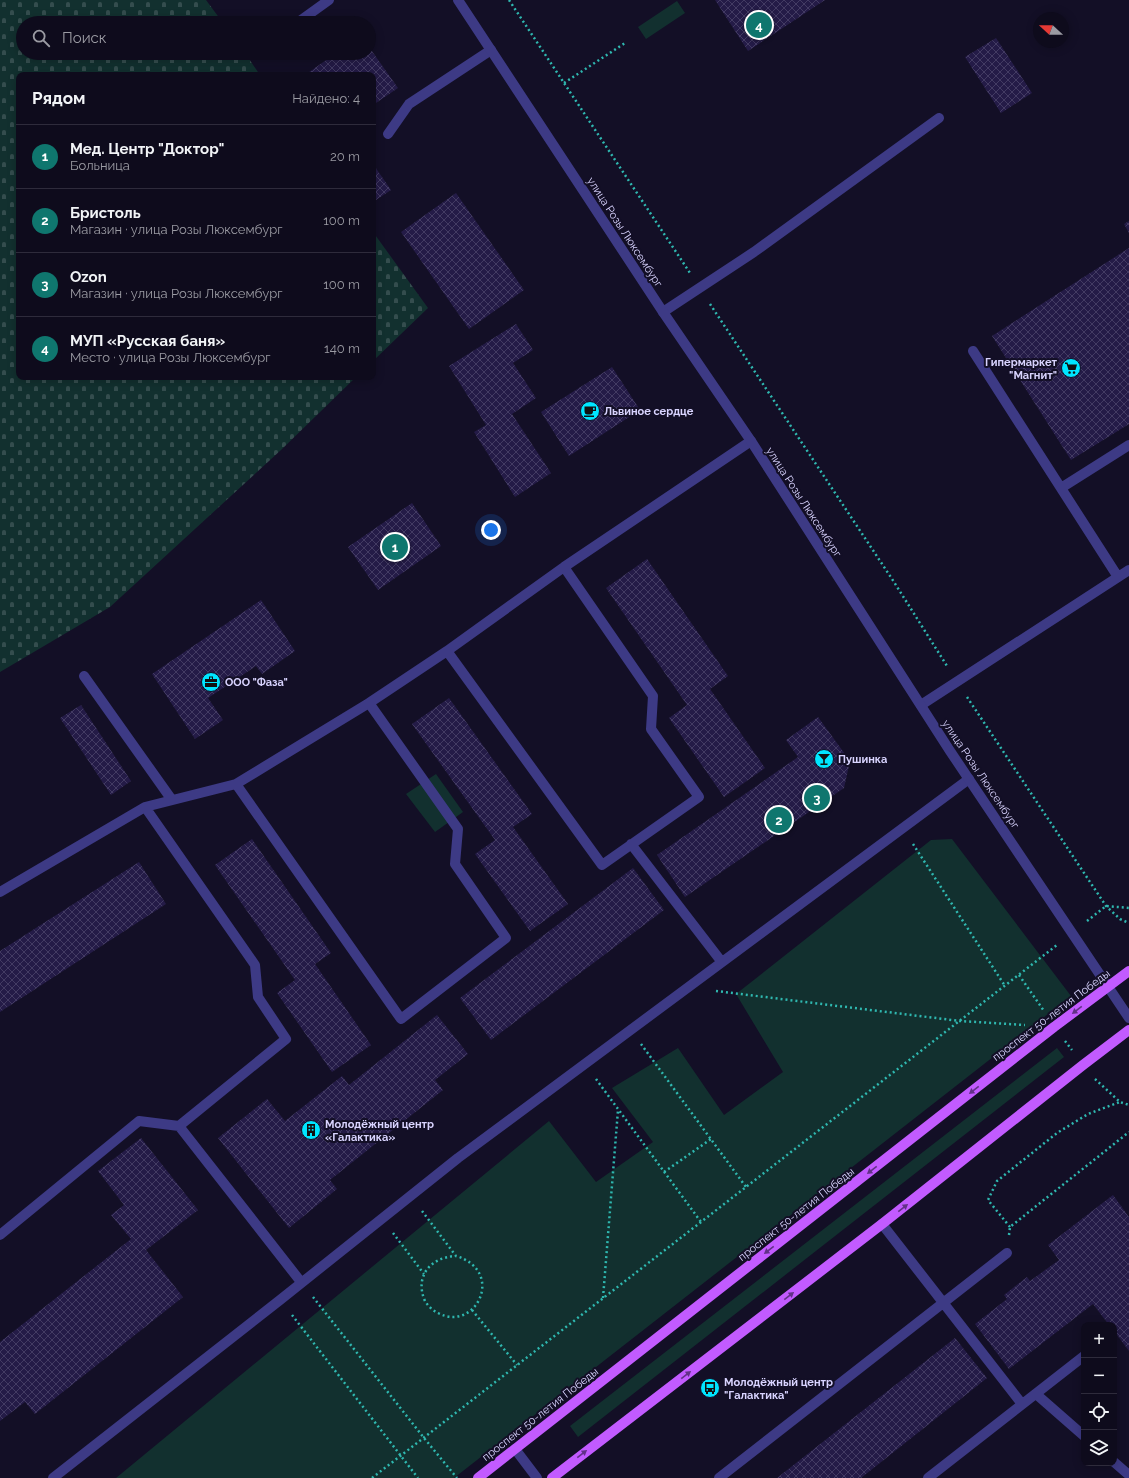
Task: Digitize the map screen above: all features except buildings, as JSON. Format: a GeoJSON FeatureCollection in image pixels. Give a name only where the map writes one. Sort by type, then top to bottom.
{"type":"FeatureCollection","features":[{"type":"Feature","properties":{"kind":"main road","name":"проспект 50-летия Победы"},"geometry":{"type":"LineString","coordinates":[[478,1478],[1054,1027],[1129,971]]}},
{"type":"Feature","properties":{"kind":"main road"},"geometry":{"type":"LineString","coordinates":[[552,1478],[882,1224],[1129,1030]]}},
{"type":"Feature","properties":{"kind":"street"},"geometry":{"type":"LineString","coordinates":[[307,16],[330,0]]}},
{"type":"Feature","properties":{"kind":"street","name":"улица Розы Люксембург"},"geometry":{"type":"LineString","coordinates":[[458,0],[663,312],[751,441],[969,779],[1129,1018]]}},
{"type":"Feature","properties":{"kind":"street"},"geometry":{"type":"LineString","coordinates":[[388,134],[410,104],[491,50]]}},
{"type":"Feature","properties":{"kind":"street"},"geometry":{"type":"LineString","coordinates":[[663,312],[754,252],[939,118]]}},
{"type":"Feature","properties":{"kind":"street"},"geometry":{"type":"LineString","coordinates":[[973,351],[1118,577]]}},
{"type":"Feature","properties":{"kind":"street"},"geometry":{"type":"LineString","coordinates":[[0,892],[145,807],[236,784],[369,703],[447,651],[564,567],[751,441]]}},
{"type":"Feature","properties":{"kind":"street"},"geometry":{"type":"LineString","coordinates":[[1061,488],[1129,445]]}},
{"type":"Feature","properties":{"kind":"street"},"geometry":{"type":"LineString","coordinates":[[447,651],[602,865],[698,797],[652,729],[653,696],[564,567]]}},
{"type":"Feature","properties":{"kind":"street"},"geometry":{"type":"LineString","coordinates":[[921,705],[1129,570]]}},
{"type":"Feature","properties":{"kind":"street"},"geometry":{"type":"LineString","coordinates":[[84,676],[172,800]]}},
{"type":"Feature","properties":{"kind":"street"},"geometry":{"type":"LineString","coordinates":[[236,784],[401,1019],[506,938],[454,864],[458,829],[369,703]]}},
{"type":"Feature","properties":{"kind":"street"},"geometry":{"type":"LineString","coordinates":[[53,1478],[458,1158],[721,961],[969,779]]}},
{"type":"Feature","properties":{"kind":"street"},"geometry":{"type":"LineString","coordinates":[[145,807],[255,965],[258,998],[286,1039],[179,1126]]}},
{"type":"Feature","properties":{"kind":"street"},"geometry":{"type":"LineString","coordinates":[[631,844],[721,961]]}},
{"type":"Feature","properties":{"kind":"street"},"geometry":{"type":"LineString","coordinates":[[0,1235],[139,1121],[179,1126],[302,1282]]}},
{"type":"Feature","properties":{"kind":"street"},"geometry":{"type":"LineString","coordinates":[[882,1224],[1022,1404]]}},
{"type":"Feature","properties":{"kind":"street"},"geometry":{"type":"LineString","coordinates":[[719,1478],[1007,1254]]}},
{"type":"Feature","properties":{"kind":"street"},"geometry":{"type":"LineString","coordinates":[[928,1478],[1081,1358]]}},
{"type":"Feature","properties":{"kind":"street"},"geometry":{"type":"LineString","coordinates":[[1036,1394],[1081,1433]]}},
{"type":"Feature","properties":{"kind":"street"},"geometry":{"type":"LineString","coordinates":[[515,1449],[537,1478]]}},
{"type":"Feature","properties":{"kind":"street"},"geometry":{"type":"LineString","coordinates":[[1117,1465],[1129,1475]]}},
{"type":"Feature","properties":{"kind":"path"},"geometry":{"type":"LineString","coordinates":[[509,0],[894,582],[957,682],[1106,906],[1120,920],[1129,923]]}},
{"type":"Feature","properties":{"kind":"path"},"geometry":{"type":"LineString","coordinates":[[564,83],[624,43]]}},
{"type":"Feature","properties":{"kind":"path"},"geometry":{"type":"LineString","coordinates":[[902,828],[1005,986]]}},
{"type":"Feature","properties":{"kind":"path"},"geometry":{"type":"LineString","coordinates":[[372,1478],[1106,906],[1128,907]]}},
{"type":"Feature","properties":{"kind":"path"},"geometry":{"type":"LineString","coordinates":[[1019,975],[1054,1027],[1083,1065],[1096,1080],[1120,1102],[1129,1105]]}},
{"type":"Feature","properties":{"kind":"path"},"geometry":{"type":"LineString","coordinates":[[686,988],[960,1021],[1054,1027]]}},
{"type":"Feature","properties":{"kind":"path"},"geometry":{"type":"LineString","coordinates":[[630,1029],[746,1187]]}},
{"type":"Feature","properties":{"kind":"path"},"geometry":{"type":"LineString","coordinates":[[584,1064],[701,1222]]}},
{"type":"Feature","properties":{"kind":"path"},"geometry":{"type":"LineString","coordinates":[[1010,1226],[988,1200],[997,1181],[1057,1133],[1088,1114],[1120,1102]]}},
{"type":"Feature","properties":{"kind":"path"},"geometry":{"type":"LineString","coordinates":[[603,1299],[618,1110]]}},
{"type":"Feature","properties":{"kind":"path"},"geometry":{"type":"LineString","coordinates":[[1007,1254],[1010,1226],[1129,1132]]}},
{"type":"Feature","properties":{"kind":"path"},"geometry":{"type":"LineString","coordinates":[[664,1172],[711,1139]]}},
{"type":"Feature","properties":{"kind":"path"},"geometry":{"type":"LineString","coordinates":[[410,1195],[456,1256]]}},
{"type":"Feature","properties":{"kind":"path"},"geometry":{"type":"LineString","coordinates":[[382,1218],[424,1274]]}},
{"type":"Feature","properties":{"kind":"path"},"geometry":{"type":"LineString","coordinates":[[456,1256],[465,1259],[479,1272],[481,1277],[482,1292],[479,1302],[472,1310],[453,1318],[442,1316],[433,1311],[426,1303],[422,1294],[421,1283],[424,1274],[437,1260],[456,1256]]}},
{"type":"Feature","properties":{"kind":"path"},"geometry":{"type":"LineString","coordinates":[[302,1282],[457,1478]]}},
{"type":"Feature","properties":{"kind":"path"},"geometry":{"type":"LineString","coordinates":[[280,1300],[418,1478]]}},
{"type":"Feature","properties":{"kind":"path"},"geometry":{"type":"LineString","coordinates":[[472,1310],[517,1365]]}},
{"type":"Feature","properties":{"kind":"green space"},"geometry":{"type":"Polygon","coordinates":[[[0,0],[206,0],[218,16],[16,16],[16,60],[250,60],[258,72],[16,72],[16,380],[353,380],[281,450],[110,607],[0,672],[0,0]]]}},
{"type":"Feature","properties":{"kind":"green space"},"geometry":{"type":"Polygon","coordinates":[[[677,1],[685,13],[646,39],[638,27],[677,1]]]}},
{"type":"Feature","properties":{"kind":"green space"},"geometry":{"type":"Polygon","coordinates":[[[376,236],[428,308],[376,358],[376,236]]]}},
{"type":"Feature","properties":{"kind":"green space"},"geometry":{"type":"Polygon","coordinates":[[[436,774],[463,812],[435,832],[406,794],[436,774]]]}},
{"type":"Feature","properties":{"kind":"green space"},"geometry":{"type":"Polygon","coordinates":[[[952,839],[1071,996],[454,1478],[116,1478],[549,1121],[596,1182],[653,1142],[612,1088],[678,1048],[724,1115],[783,1072],[736,994],[931,840],[952,839]]]}},
{"type":"Feature","properties":{"kind":"green space"},"geometry":{"type":"Polygon","coordinates":[[[1057,1048],[1064,1057],[578,1437],[570,1426],[1057,1048]]]}},
{"type":"Feature","properties":{"kind":"place","name":"МУП «Русская баня»"},"geometry":{"type":"Point","coordinates":[759,25]}},
{"type":"Feature","properties":{"kind":"place","name":"Гипермаркет \"Магнит\""},"geometry":{"type":"Point","coordinates":[1071,368]}},
{"type":"Feature","properties":{"kind":"place","name":"Львиное сердце"},"geometry":{"type":"Point","coordinates":[590,411]}},
{"type":"Feature","properties":{"kind":"place","name":"Мед. Центр \"Доктор\""},"geometry":{"type":"Point","coordinates":[395,547]}},
{"type":"Feature","properties":{"kind":"place","name":"ООО \"Фаза\""},"geometry":{"type":"Point","coordinates":[211,682]}},
{"type":"Feature","properties":{"kind":"place","name":"Пушинка"},"geometry":{"type":"Point","coordinates":[824,759]}},
{"type":"Feature","properties":{"kind":"place","name":"Ozon"},"geometry":{"type":"Point","coordinates":[817,798]}},
{"type":"Feature","properties":{"kind":"place","name":"Бристоль"},"geometry":{"type":"Point","coordinates":[779,820]}},
{"type":"Feature","properties":{"kind":"place","name":"Молодёжный центр «Галактика»"},"geometry":{"type":"Point","coordinates":[311,1130]}},
{"type":"Feature","properties":{"kind":"place","name":"Молодёжный центр \"Галактика\""},"geometry":{"type":"Point","coordinates":[710,1388]}}]}
